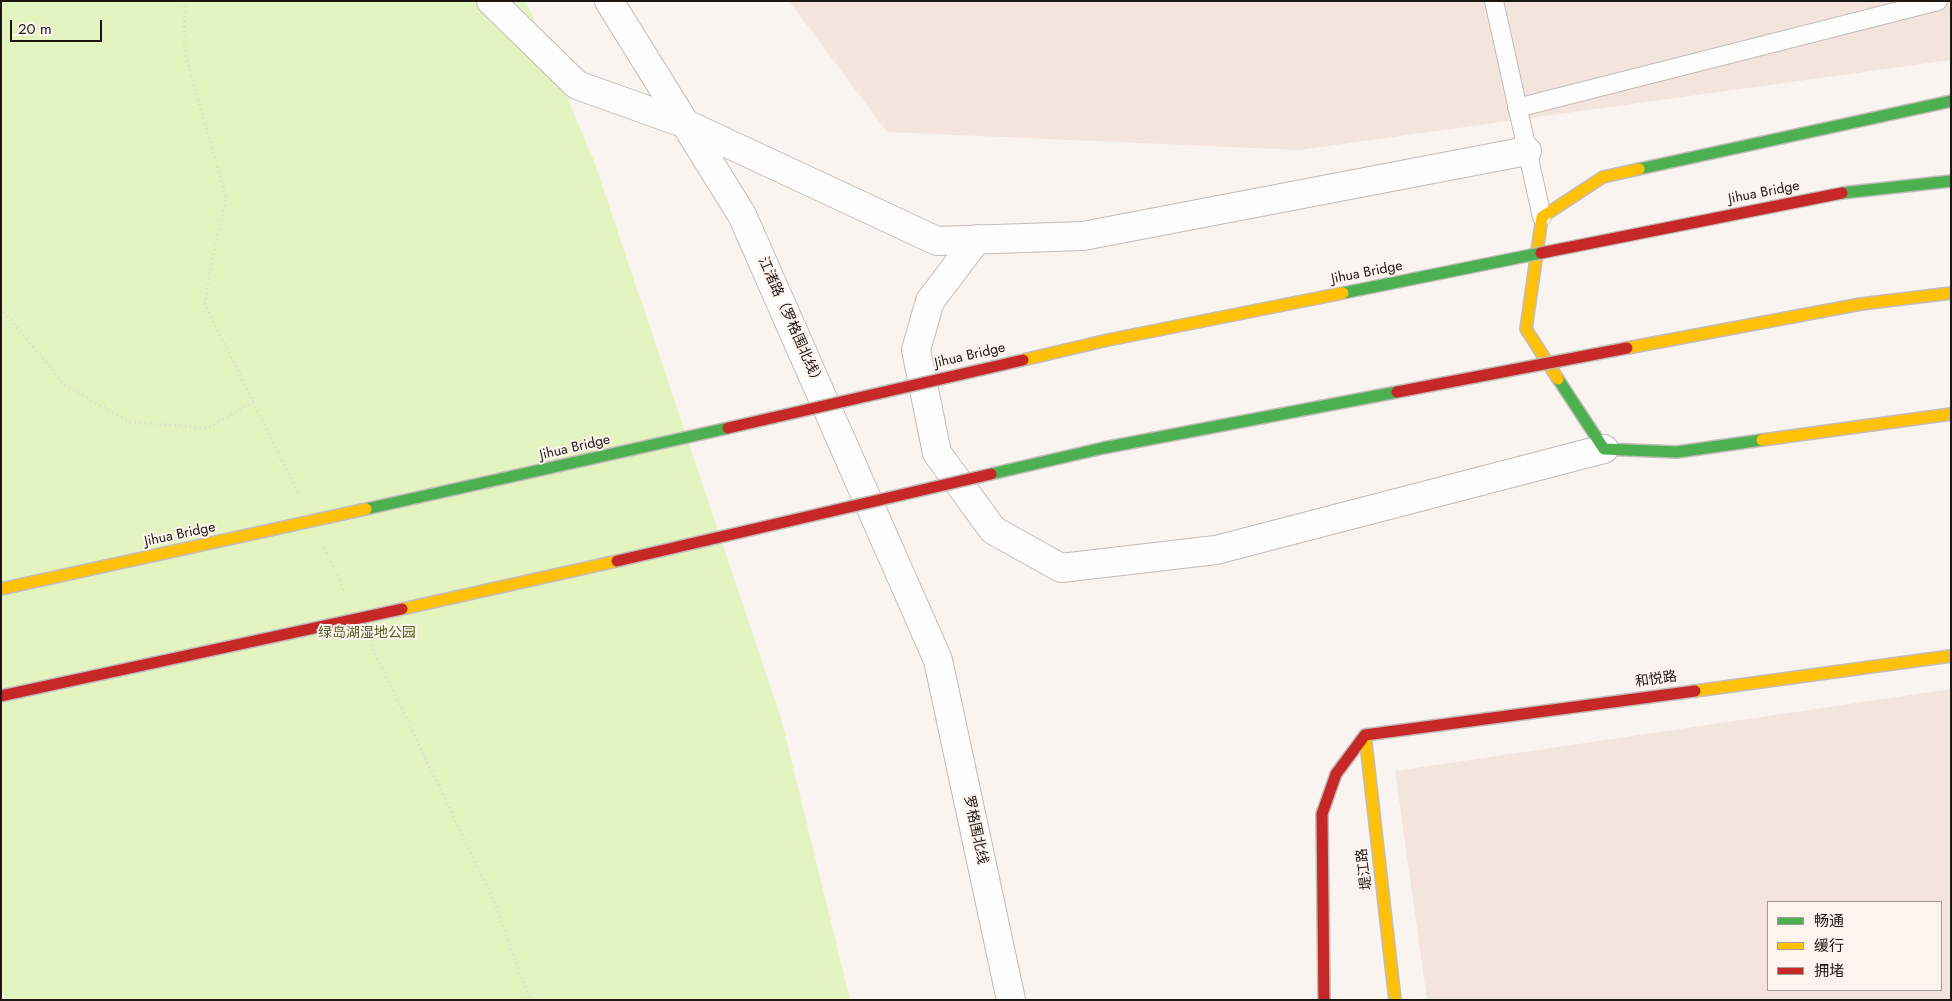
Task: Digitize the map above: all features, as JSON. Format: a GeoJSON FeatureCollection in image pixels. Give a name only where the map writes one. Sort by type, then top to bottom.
{"type":"FeatureCollection","features":[{"type":"Feature","properties":{"kind":"main road"},"geometry":{"type":"LineString","coordinates":[[1951,101],[1603,177],[1542,216],[1526,329],[1604,449],[1677,452],[1951,414]]}},
{"type":"Feature","properties":{"kind":"main road","name":"Jihua Bridge"},"geometry":{"type":"LineString","coordinates":[[1,589],[533,474],[1108,340],[1857,190],[1951,181]]}},
{"type":"Feature","properties":{"kind":"main road"},"geometry":{"type":"LineString","coordinates":[[1,696],[529,581],[1103,448],[1861,304],[1951,293]]}},
{"type":"Feature","properties":{"kind":"main road","name":"和悦路"},"geometry":{"type":"LineString","coordinates":[[1365,735],[1951,656]]}},
{"type":"Feature","properties":{"kind":"main road"},"geometry":{"type":"LineString","coordinates":[[1324,1000],[1322,814],[1336,774],[1365,735]]}},
{"type":"Feature","properties":{"kind":"main road","name":"堤江路"},"geometry":{"type":"LineString","coordinates":[[1365,735],[1395,1000]]}},
{"type":"Feature","properties":{"kind":"street"},"geometry":{"type":"LineString","coordinates":[[491,1],[577,85],[686,124],[937,241],[1083,236],[1527,151]]}},
{"type":"Feature","properties":{"kind":"street","name":"江渚路（罗格围北线）"},"geometry":{"type":"LineString","coordinates":[[609,1],[742,215],[938,660]]}},
{"type":"Feature","properties":{"kind":"street"},"geometry":{"type":"LineString","coordinates":[[977,240],[930,301],[916,350],[937,454],[993,530],[1061,568],[1216,550],[1604,449]]}},
{"type":"Feature","properties":{"kind":"street","name":"罗格围北线"},"geometry":{"type":"LineString","coordinates":[[938,660],[1011,1000]]}},
{"type":"Feature","properties":{"kind":"lane"},"geometry":{"type":"LineString","coordinates":[[1494,1],[1516,108],[1542,216]]}},
{"type":"Feature","properties":{"kind":"lane"},"geometry":{"type":"LineString","coordinates":[[1516,108],[1938,1]]}},
{"type":"Feature","properties":{"kind":"path"},"geometry":{"type":"LineString","coordinates":[[1,308],[65,385],[129,422],[208,428],[254,401]]}},
{"type":"Feature","properties":{"kind":"shaded area"},"geometry":{"type":"Polygon","coordinates":[[[789,1],[1951,1],[1951,60],[1299,150],[887,132],[789,1]]]}},
{"type":"Feature","properties":{"kind":"shaded area"},"geometry":{"type":"Polygon","coordinates":[[[1951,689],[1951,1000],[1427,1000],[1395,771],[1951,689]]]}},
{"type":"Feature","properties":{"kind":"green space","name":"绿岛湖湿地公园"},"geometry":{"type":"Polygon","coordinates":[[[1,1],[526,1],[594,161],[781,718],[850,1000],[7,1000],[1,989],[1,1]]]}},
{"type":"Feature","properties":{"kind":"traffic: fast"},"geometry":{"type":"LineString","coordinates":[[1639,169],[1951,101]]}},
{"type":"Feature","properties":{"kind":"traffic: fast"},"geometry":{"type":"LineString","coordinates":[[1842,193],[1951,181]]}},
{"type":"Feature","properties":{"kind":"traffic: fast"},"geometry":{"type":"LineString","coordinates":[[1343,293],[1541,253]]}},
{"type":"Feature","properties":{"kind":"traffic: fast"},"geometry":{"type":"LineString","coordinates":[[1558,379],[1604,449],[1677,452],[1762,440]]}},
{"type":"Feature","properties":{"kind":"traffic: fast"},"geometry":{"type":"LineString","coordinates":[[991,474],[1103,448],[1397,392]]}},
{"type":"Feature","properties":{"kind":"traffic: fast"},"geometry":{"type":"LineString","coordinates":[[366,509],[728,428]]}},
{"type":"Feature","properties":{"kind":"traffic: slow"},"geometry":{"type":"LineString","coordinates":[[1558,379],[1526,329],[1542,217],[1603,177],[1639,169]]}},
{"type":"Feature","properties":{"kind":"traffic: slow"},"geometry":{"type":"LineString","coordinates":[[1023,360],[1108,340],[1343,293]]}},
{"type":"Feature","properties":{"kind":"traffic: slow"},"geometry":{"type":"LineString","coordinates":[[1627,348],[1861,304],[1951,293]]}},
{"type":"Feature","properties":{"kind":"traffic: slow"},"geometry":{"type":"LineString","coordinates":[[1762,440],[1951,414]]}},
{"type":"Feature","properties":{"kind":"traffic: slow"},"geometry":{"type":"LineString","coordinates":[[1,589],[366,509]]}},
{"type":"Feature","properties":{"kind":"traffic: slow"},"geometry":{"type":"LineString","coordinates":[[402,609],[617,561]]}},
{"type":"Feature","properties":{"kind":"traffic: slow"},"geometry":{"type":"LineString","coordinates":[[1695,691],[1951,656]]}},
{"type":"Feature","properties":{"kind":"traffic: slow"},"geometry":{"type":"LineString","coordinates":[[1365,735],[1395,1000]]}},
{"type":"Feature","properties":{"kind":"traffic: jam"},"geometry":{"type":"LineString","coordinates":[[1541,253],[1842,193]]}},
{"type":"Feature","properties":{"kind":"traffic: jam"},"geometry":{"type":"LineString","coordinates":[[1397,392],[1627,348]]}},
{"type":"Feature","properties":{"kind":"traffic: jam"},"geometry":{"type":"LineString","coordinates":[[728,428],[1023,360]]}},
{"type":"Feature","properties":{"kind":"traffic: jam"},"geometry":{"type":"LineString","coordinates":[[617,561],[991,474]]}},
{"type":"Feature","properties":{"kind":"traffic: jam"},"geometry":{"type":"LineString","coordinates":[[1,696],[402,609]]}},
{"type":"Feature","properties":{"kind":"traffic: jam"},"geometry":{"type":"LineString","coordinates":[[1365,735],[1695,691]]}},
{"type":"Feature","properties":{"kind":"traffic: jam"},"geometry":{"type":"LineString","coordinates":[[1324,1000],[1322,814],[1336,774],[1365,735]]}}]}
